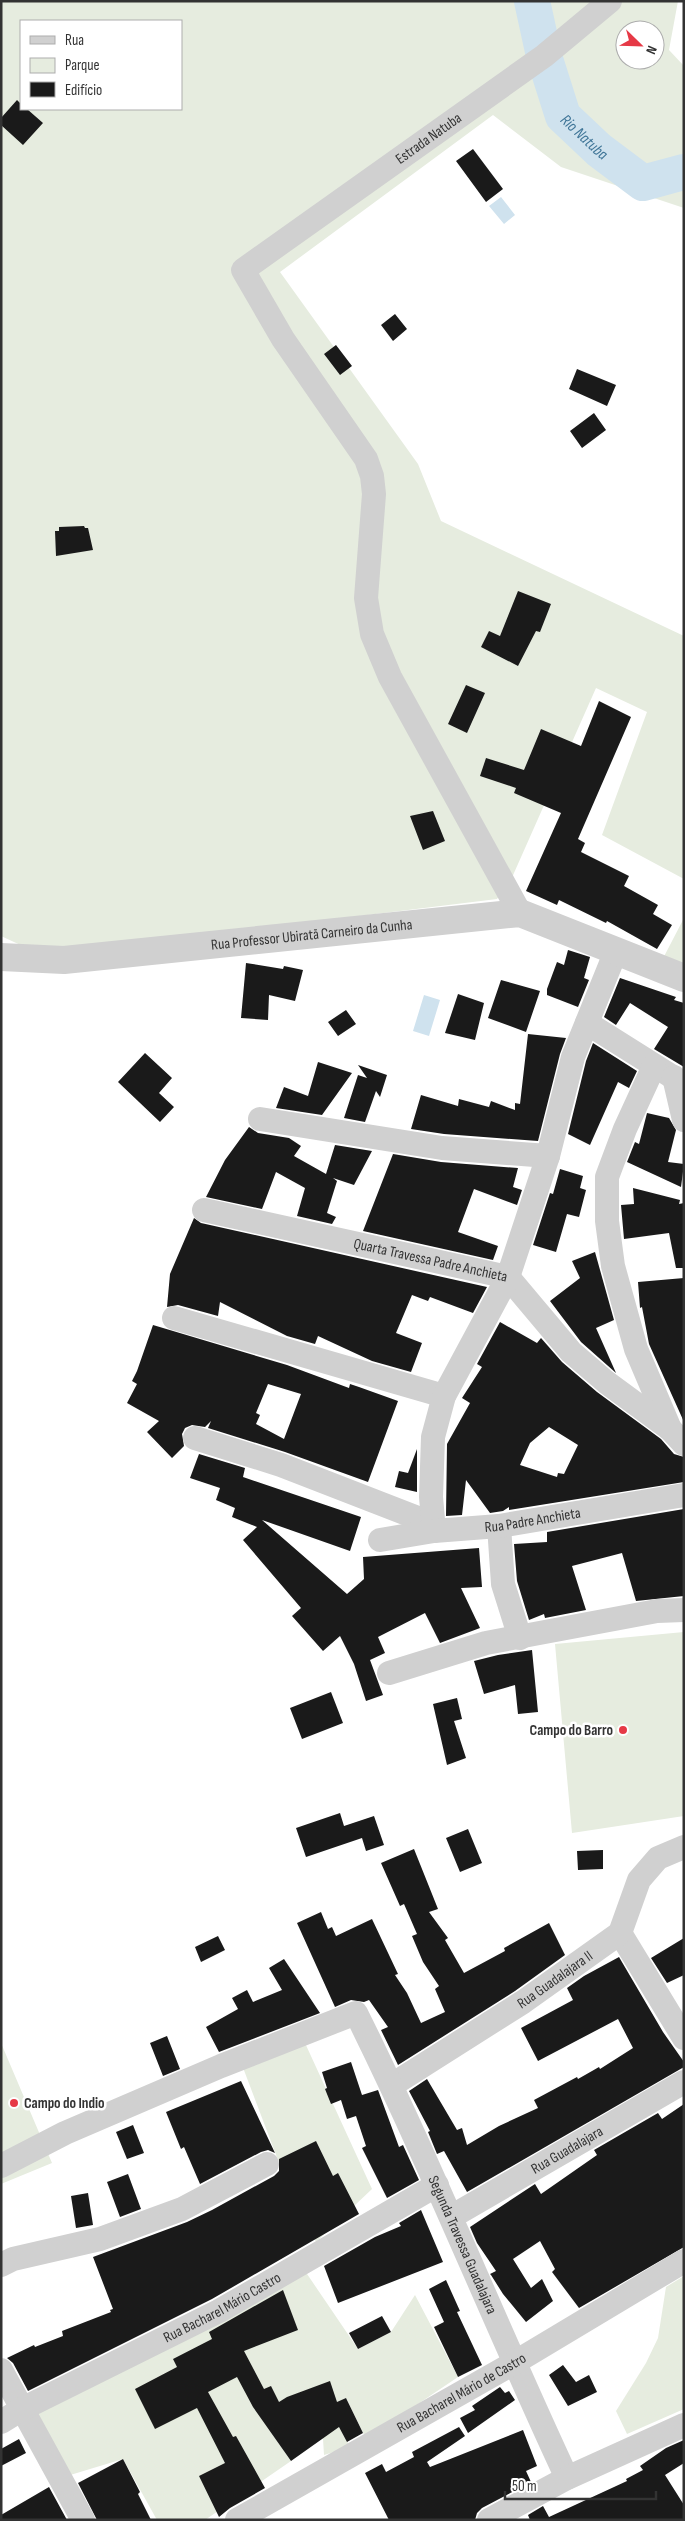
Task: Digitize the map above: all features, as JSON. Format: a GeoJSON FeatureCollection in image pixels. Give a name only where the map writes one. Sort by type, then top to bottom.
{"type":"FeatureCollection","features":[{"type":"Feature","properties":{"kind":"street","name":"Estrada Natuba"},"geometry":{"type":"LineString","coordinates":[[520,914],[390,677],[372,634],[366,598],[374,494],[372,476],[366,459],[283,339],[243,270],[544,56],[610,1]]}},
{"type":"Feature","properties":{"kind":"street","name":"Rua Professor Ubiratã Carneiro da Cunha"},"geometry":{"type":"LineString","coordinates":[[1,957],[64,960],[520,914],[684,978]]}},
{"type":"Feature","properties":{"kind":"street"},"geometry":{"type":"LineString","coordinates":[[195,1438],[281,1465],[433,1528],[431,1497],[433,1437],[444,1396],[508,1277],[548,1156],[573,1057],[616,951]]}},
{"type":"Feature","properties":{"kind":"street"},"geometry":{"type":"LineString","coordinates":[[587,1023],[670,1076],[684,1120]]}},
{"type":"Feature","properties":{"kind":"street"},"geometry":{"type":"LineString","coordinates":[[670,1076],[625,1129],[607,1177],[607,1221],[613,1266],[636,1349],[677,1436]]}},
{"type":"Feature","properties":{"kind":"street"},"geometry":{"type":"LineString","coordinates":[[260,1119],[442,1148],[548,1156]]}},
{"type":"Feature","properties":{"kind":"street","name":"Quarta Travessa Padre Anchieta"},"geometry":{"type":"LineString","coordinates":[[204,1210],[508,1277],[571,1352],[606,1382],[677,1436]]}},
{"type":"Feature","properties":{"kind":"street"},"geometry":{"type":"LineString","coordinates":[[174,1318],[444,1396]]}},
{"type":"Feature","properties":{"kind":"street","name":"Rua Padre Anchieta"},"geometry":{"type":"LineString","coordinates":[[380,1540],[433,1528],[499,1526],[684,1495]]}},
{"type":"Feature","properties":{"kind":"street"},"geometry":{"type":"LineString","coordinates":[[499,1526],[503,1584],[520,1638]]}},
{"type":"Feature","properties":{"kind":"street"},"geometry":{"type":"LineString","coordinates":[[389,1673],[486,1643],[657,1611],[684,1610]]}},
{"type":"Feature","properties":{"kind":"street"},"geometry":{"type":"LineString","coordinates":[[684,1847],[658,1858],[638,1880],[620,1933],[684,2038]]}},
{"type":"Feature","properties":{"kind":"street","name":"Rua Guadalajara II"},"geometry":{"type":"LineString","coordinates":[[392,2085],[523,2002],[620,1933]]}},
{"type":"Feature","properties":{"kind":"street","name":"Segunda Travessa Guadalajara"},"geometry":{"type":"LineString","coordinates":[[1,2166],[65,2132],[221,2066],[332,2025],[356,2013],[392,2085],[514,2363],[567,2478]]}},
{"type":"Feature","properties":{"kind":"street","name":"Rua Guadalajara"},"geometry":{"type":"LineString","coordinates":[[451,2217],[684,2082]]}},
{"type":"Feature","properties":{"kind":"street"},"geometry":{"type":"LineString","coordinates":[[1,2265],[13,2258],[100,2239],[182,2210],[267,2164]]}},
{"type":"Feature","properties":{"kind":"street","name":"Rua Bacharel Mário Castro"},"geometry":{"type":"LineString","coordinates":[[1,2422],[22,2409],[219,2311],[437,2185]]}},
{"type":"Feature","properties":{"kind":"street","name":"Rua Bacharel Mário de Castro"},"geometry":{"type":"LineString","coordinates":[[237,2520],[514,2363],[684,2261]]}},
{"type":"Feature","properties":{"kind":"street"},"geometry":{"type":"LineString","coordinates":[[1,2370],[83,2520]]}},
{"type":"Feature","properties":{"kind":"street"},"geometry":{"type":"LineString","coordinates":[[490,2520],[513,2514],[567,2478],[684,2425]]}},
{"type":"Feature","properties":{"kind":"green space"},"geometry":{"type":"Polygon","coordinates":[[[1,1],[678,1],[669,50],[684,66],[684,208],[561,167],[493,115],[280,272],[418,464],[441,521],[684,636],[684,879],[602,835],[647,712],[596,688],[510,882],[497,899],[42,955],[1,936],[1,1]]]}},
{"type":"Feature","properties":{"kind":"green space"},"geometry":{"type":"Polygon","coordinates":[[[684,918],[684,976],[658,968],[684,918]]]}},
{"type":"Feature","properties":{"kind":"green space","name":"Campo do Barro"},"geometry":{"type":"Polygon","coordinates":[[[684,1632],[684,1816],[572,1833],[555,1644],[684,1632]]]}},
{"type":"Feature","properties":{"kind":"green space","name":"Campo do Indio"},"geometry":{"type":"Polygon","coordinates":[[[1,2043],[52,2163],[1,2184],[1,2043]]]}},
{"type":"Feature","properties":{"kind":"green space"},"geometry":{"type":"Polygon","coordinates":[[[305,2043],[372,2189],[316,2242],[278,2160],[242,2065],[305,2043]]]}},
{"type":"Feature","properties":{"kind":"green space"},"geometry":{"type":"Polygon","coordinates":[[[305,2271],[358,2349],[391,2332],[415,2295],[458,2377],[366,2439],[346,2398],[329,2407],[350,2447],[324,2455],[323,2439],[296,2394],[260,2416],[291,2461],[205,2520],[157,2520],[123,2459],[67,2476],[36,2411],[305,2271]]]}},
{"type":"Feature","properties":{"kind":"green space"},"geometry":{"type":"Polygon","coordinates":[[[684,2276],[684,2409],[627,2434],[616,2411],[646,2363],[658,2338],[666,2287],[684,2276]]]}},
{"type":"Feature","properties":{"kind":"water"},"geometry":{"type":"Polygon","coordinates":[[[501,197],[515,215],[504,224],[489,206],[501,197]]]}},
{"type":"Feature","properties":{"kind":"water"},"geometry":{"type":"Polygon","coordinates":[[[424,995],[440,1000],[429,1036],[413,1031],[424,995]]]}},
{"type":"Feature","properties":{"kind":"building"},"geometry":{"type":"Polygon","coordinates":[[[17,100],[20,103],[20,110],[28,110],[43,123],[23,145],[1,125],[1,118],[17,100]]]}},
{"type":"Feature","properties":{"kind":"building"},"geometry":{"type":"Polygon","coordinates":[[[473,149],[503,189],[486,202],[456,161],[473,149]]]}},
{"type":"Feature","properties":{"kind":"building"},"geometry":{"type":"Polygon","coordinates":[[[395,314],[407,329],[393,341],[381,325],[395,314]]]}},
{"type":"Feature","properties":{"kind":"building"},"geometry":{"type":"Polygon","coordinates":[[[336,345],[352,366],[340,375],[324,354],[336,345]]]}},
{"type":"Feature","properties":{"kind":"building"},"geometry":{"type":"Polygon","coordinates":[[[577,369],[616,385],[607,406],[569,389],[577,369]]]}},
{"type":"Feature","properties":{"kind":"building"},"geometry":{"type":"Polygon","coordinates":[[[594,413],[606,430],[582,448],[570,431],[594,413]]]}},
{"type":"Feature","properties":{"kind":"building"},"geometry":{"type":"Polygon","coordinates":[[[84,526],[88,528],[93,550],[56,556],[55,531],[59,531],[59,527],[84,526]]]}},
{"type":"Feature","properties":{"kind":"building"},"geometry":{"type":"Polygon","coordinates":[[[518,591],[551,604],[540,632],[536,631],[518,666],[481,647],[489,631],[500,636],[518,591]]]}},
{"type":"Feature","properties":{"kind":"building"},"geometry":{"type":"Polygon","coordinates":[[[466,685],[485,693],[467,733],[448,724],[466,685]]]}},
{"type":"Feature","properties":{"kind":"building"},"geometry":{"type":"Polygon","coordinates":[[[599,701],[631,717],[578,839],[585,843],[581,852],[629,876],[624,886],[658,905],[653,914],[672,925],[657,949],[607,921],[606,923],[559,900],[557,905],[526,891],[561,813],[514,793],[516,788],[480,776],[486,758],[524,770],[541,729],[581,746],[599,701]]]}},
{"type":"Feature","properties":{"kind":"building"},"geometry":{"type":"Polygon","coordinates":[[[433,811],[445,841],[423,850],[410,816],[433,811]]]}},
{"type":"Feature","properties":{"kind":"building"},"geometry":{"type":"Polygon","coordinates":[[[568,950],[590,957],[584,978],[589,980],[578,1007],[547,995],[547,989],[557,962],[564,965],[568,950]]]}},
{"type":"Feature","properties":{"kind":"building"},"geometry":{"type":"Polygon","coordinates":[[[246,963],[283,969],[284,966],[303,970],[295,1001],[269,995],[268,1020],[241,1018],[246,963]]]}},
{"type":"Feature","properties":{"kind":"building"},"geometry":{"type":"Polygon","coordinates":[[[620,978],[676,997],[674,1000],[684,1003],[684,1067],[654,1049],[668,1027],[630,1003],[616,1025],[604,1017],[620,978]]]}},
{"type":"Feature","properties":{"kind":"building"},"geometry":{"type":"Polygon","coordinates":[[[501,980],[540,991],[526,1032],[488,1018],[501,980]]]}},
{"type":"Feature","properties":{"kind":"building"},"geometry":{"type":"Polygon","coordinates":[[[458,994],[484,1003],[475,1040],[445,1033],[458,994]]]}},
{"type":"Feature","properties":{"kind":"building"},"geometry":{"type":"Polygon","coordinates":[[[346,1010],[356,1024],[338,1036],[328,1022],[346,1010]]]}},
{"type":"Feature","properties":{"kind":"building"},"geometry":{"type":"Polygon","coordinates":[[[528,1034],[566,1038],[560,1054],[538,1141],[444,1134],[411,1129],[421,1095],[458,1106],[459,1099],[489,1107],[491,1101],[515,1110],[515,1103],[520,1104],[528,1034]]]}},
{"type":"Feature","properties":{"kind":"building"},"geometry":{"type":"Polygon","coordinates":[[[593,1043],[637,1071],[629,1088],[618,1082],[590,1145],[568,1134],[586,1061],[593,1043]]]}},
{"type":"Feature","properties":{"kind":"building"},"geometry":{"type":"Polygon","coordinates":[[[145,1053],[172,1078],[159,1093],[174,1107],[160,1122],[118,1082],[145,1053]]]}},
{"type":"Feature","properties":{"kind":"building"},"geometry":{"type":"Polygon","coordinates":[[[318,1062],[352,1073],[322,1115],[276,1108],[284,1087],[308,1096],[318,1062]]]}},
{"type":"Feature","properties":{"kind":"building"},"geometry":{"type":"Polygon","coordinates":[[[358,1065],[387,1075],[380,1097],[376,1091],[365,1122],[344,1118],[358,1075],[367,1078],[358,1065]]]}},
{"type":"Feature","properties":{"kind":"building"},"geometry":{"type":"Polygon","coordinates":[[[647,1113],[669,1118],[676,1130],[668,1162],[684,1164],[681,1187],[627,1162],[635,1142],[639,1144],[647,1113]]]}},
{"type":"Feature","properties":{"kind":"building"},"geometry":{"type":"Polygon","coordinates":[[[249,1127],[258,1133],[289,1138],[301,1146],[294,1156],[326,1174],[335,1145],[372,1151],[354,1185],[333,1178],[337,1181],[327,1213],[336,1217],[332,1224],[297,1216],[305,1188],[276,1172],[262,1209],[206,1197],[225,1160],[249,1127]]]}},
{"type":"Feature","properties":{"kind":"building"},"geometry":{"type":"Polygon","coordinates":[[[393,1154],[441,1162],[518,1168],[513,1187],[522,1190],[517,1205],[474,1189],[458,1232],[498,1246],[493,1260],[363,1231],[393,1154]]]}},
{"type":"Feature","properties":{"kind":"building"},"geometry":{"type":"Polygon","coordinates":[[[560,1169],[583,1176],[580,1188],[586,1190],[579,1217],[567,1214],[556,1252],[533,1245],[550,1193],[553,1194],[560,1169]]]}},
{"type":"Feature","properties":{"kind":"building"},"geometry":{"type":"Polygon","coordinates":[[[633,1188],[680,1200],[679,1204],[684,1203],[684,1268],[676,1268],[669,1233],[624,1239],[621,1205],[634,1204],[633,1188]]]}},
{"type":"Feature","properties":{"kind":"building"},"geometry":{"type":"Polygon","coordinates":[[[194,1218],[201,1223],[487,1287],[473,1313],[430,1297],[428,1301],[412,1295],[396,1333],[422,1343],[411,1372],[372,1361],[318,1336],[315,1344],[287,1336],[220,1302],[218,1316],[178,1305],[167,1307],[170,1274],[194,1218]]]}},
{"type":"Feature","properties":{"kind":"building"},"geometry":{"type":"Polygon","coordinates":[[[595,1252],[614,1320],[596,1328],[616,1373],[581,1342],[550,1301],[580,1278],[572,1261],[595,1252]]]}},
{"type":"Feature","properties":{"kind":"building"},"geometry":{"type":"Polygon","coordinates":[[[684,1278],[684,1422],[649,1344],[642,1307],[640,1308],[638,1282],[684,1278]]]}},
{"type":"Feature","properties":{"kind":"building"},"geometry":{"type":"Polygon","coordinates":[[[500,1322],[537,1343],[541,1338],[562,1362],[597,1392],[661,1439],[674,1454],[684,1457],[684,1482],[509,1510],[509,1507],[503,1511],[490,1513],[466,1480],[462,1515],[446,1516],[447,1444],[470,1403],[462,1398],[482,1367],[477,1364],[500,1322]],[[549,1427],[530,1443],[520,1465],[557,1477],[558,1473],[564,1474],[578,1445],[549,1427]]]}},
{"type":"Feature","properties":{"kind":"building"},"geometry":{"type":"Polygon","coordinates":[[[153,1325],[287,1365],[349,1388],[350,1384],[398,1401],[368,1482],[285,1452],[208,1428],[211,1421],[205,1427],[192,1425],[185,1428],[182,1434],[184,1446],[172,1458],[147,1432],[159,1421],[127,1403],[137,1384],[132,1381],[153,1325]],[[268,1384],[256,1413],[260,1415],[256,1424],[284,1439],[301,1394],[268,1384]]]}},
{"type":"Feature","properties":{"kind":"building"},"geometry":{"type":"Polygon","coordinates":[[[417,1449],[417,1492],[395,1487],[399,1471],[408,1473],[417,1449]]]}},
{"type":"Feature","properties":{"kind":"building"},"geometry":{"type":"Polygon","coordinates":[[[199,1454],[245,1468],[243,1477],[361,1517],[350,1551],[262,1520],[347,1594],[364,1579],[363,1557],[479,1548],[482,1587],[461,1588],[480,1628],[440,1643],[425,1613],[378,1637],[385,1653],[370,1660],[383,1695],[366,1701],[354,1664],[340,1636],[323,1651],[292,1616],[301,1608],[243,1540],[257,1527],[232,1517],[235,1508],[216,1500],[220,1488],[190,1478],[199,1454]]]}},
{"type":"Feature","properties":{"kind":"building"},"geometry":{"type":"Polygon","coordinates":[[[684,1509],[684,1596],[636,1601],[622,1553],[572,1566],[586,1610],[545,1618],[544,1614],[529,1620],[517,1581],[514,1544],[547,1542],[547,1532],[684,1509]]]}},
{"type":"Feature","properties":{"kind":"building"},"geometry":{"type":"Polygon","coordinates":[[[532,1650],[538,1712],[518,1714],[515,1685],[484,1694],[474,1661],[532,1650]]]}},
{"type":"Feature","properties":{"kind":"building"},"geometry":{"type":"Polygon","coordinates":[[[331,1692],[343,1723],[302,1739],[290,1708],[331,1692]]]}},
{"type":"Feature","properties":{"kind":"building"},"geometry":{"type":"Polygon","coordinates":[[[457,1698],[462,1719],[454,1721],[466,1758],[447,1765],[433,1704],[457,1698]]]}},
{"type":"Feature","properties":{"kind":"building"},"geometry":{"type":"Polygon","coordinates":[[[340,1813],[344,1826],[374,1816],[384,1845],[366,1851],[362,1838],[306,1857],[296,1828],[340,1813]]]}},
{"type":"Feature","properties":{"kind":"building"},"geometry":{"type":"Polygon","coordinates":[[[468,1829],[482,1863],[460,1872],[446,1838],[468,1829]]]}},
{"type":"Feature","properties":{"kind":"building"},"geometry":{"type":"Polygon","coordinates":[[[414,1849],[438,1909],[429,1912],[448,1938],[445,1940],[464,1973],[505,1951],[504,1948],[549,1923],[565,1955],[515,1991],[398,2065],[381,2030],[388,2027],[369,2000],[364,2002],[351,2000],[335,2007],[297,1923],[321,1912],[328,1929],[332,1927],[336,1936],[372,1919],[398,1974],[395,1975],[407,1993],[421,2023],[445,2012],[435,1989],[439,1986],[423,1962],[412,1936],[417,1934],[404,1904],[400,1906],[381,1863],[414,1849]]]}},
{"type":"Feature","properties":{"kind":"building"},"geometry":{"type":"Polygon","coordinates":[[[603,1850],[603,1869],[578,1870],[577,1851],[603,1850]]]}},
{"type":"Feature","properties":{"kind":"building"},"geometry":{"type":"Polygon","coordinates":[[[218,1936],[225,1950],[201,1962],[195,1947],[218,1936]]]}},
{"type":"Feature","properties":{"kind":"building"},"geometry":{"type":"Polygon","coordinates":[[[684,1938],[684,1975],[667,1983],[651,1958],[684,1938]]]}},
{"type":"Feature","properties":{"kind":"building"},"geometry":{"type":"Polygon","coordinates":[[[619,1957],[663,2032],[684,2062],[684,2067],[467,2192],[444,2151],[437,2154],[428,2132],[430,2131],[409,2091],[427,2079],[457,2130],[462,2128],[467,2145],[499,2126],[538,2108],[534,2100],[577,2077],[578,2079],[599,2067],[600,2069],[633,2048],[618,2019],[538,2061],[521,2028],[573,2000],[567,1988],[584,1976],[619,1957]]]}},
{"type":"Feature","properties":{"kind":"building"},"geometry":{"type":"Polygon","coordinates":[[[284,1959],[320,2013],[219,2052],[206,2027],[238,2009],[232,1998],[247,1990],[253,2002],[282,1990],[269,1968],[284,1959]]]}},
{"type":"Feature","properties":{"kind":"building"},"geometry":{"type":"Polygon","coordinates":[[[167,2036],[180,2069],[163,2076],[150,2043],[167,2036]]]}},
{"type":"Feature","properties":{"kind":"building"},"geometry":{"type":"Polygon","coordinates":[[[351,2062],[362,2095],[378,2090],[399,2147],[403,2145],[419,2180],[387,2198],[362,2148],[366,2146],[356,2116],[347,2119],[341,2100],[331,2104],[325,2089],[327,2088],[322,2072],[351,2062]]]}},
{"type":"Feature","properties":{"kind":"building"},"geometry":{"type":"Polygon","coordinates":[[[241,2081],[275,2153],[268,2150],[261,2152],[200,2184],[184,2147],[181,2149],[166,2112],[241,2081]]]}},
{"type":"Feature","properties":{"kind":"building"},"geometry":{"type":"Polygon","coordinates":[[[684,2104],[684,2247],[579,2308],[552,2272],[555,2269],[540,2241],[513,2259],[531,2288],[542,2279],[553,2301],[526,2322],[503,2294],[490,2274],[496,2271],[477,2243],[470,2227],[535,2184],[541,2194],[597,2155],[594,2150],[658,2113],[662,2119],[684,2104]]]}},
{"type":"Feature","properties":{"kind":"building"},"geometry":{"type":"Polygon","coordinates":[[[133,2125],[144,2153],[127,2159],[116,2132],[133,2125]]]}},
{"type":"Feature","properties":{"kind":"building"},"geometry":{"type":"Polygon","coordinates":[[[316,2141],[333,2176],[338,2173],[359,2214],[212,2299],[28,2391],[13,2363],[7,2358],[34,2345],[35,2347],[63,2336],[62,2331],[111,2312],[110,2310],[113,2309],[93,2257],[187,2222],[212,2210],[274,2176],[279,2171],[279,2159],[316,2141]]]}},
{"type":"Feature","properties":{"kind":"building"},"geometry":{"type":"Polygon","coordinates":[[[128,2174],[141,2209],[120,2217],[107,2182],[128,2174]]]}},
{"type":"Feature","properties":{"kind":"building"},"geometry":{"type":"Polygon","coordinates":[[[88,2193],[93,2225],[76,2228],[71,2196],[88,2193]]]}},
{"type":"Feature","properties":{"kind":"building"},"geometry":{"type":"Polygon","coordinates":[[[421,2210],[443,2262],[338,2303],[324,2266],[375,2237],[401,2226],[399,2223],[421,2210]]]}},
{"type":"Feature","properties":{"kind":"building"},"geometry":{"type":"Polygon","coordinates":[[[446,2280],[460,2311],[457,2312],[482,2365],[458,2377],[434,2327],[444,2322],[429,2289],[446,2280]]]}},
{"type":"Feature","properties":{"kind":"building"},"geometry":{"type":"Polygon","coordinates":[[[283,2290],[298,2330],[244,2351],[264,2389],[271,2386],[279,2402],[287,2397],[330,2381],[337,2402],[346,2398],[363,2433],[347,2442],[339,2427],[291,2461],[253,2407],[237,2377],[208,2392],[233,2437],[236,2436],[265,2488],[230,2508],[219,2517],[199,2476],[225,2463],[197,2408],[155,2429],[135,2389],[177,2367],[173,2359],[212,2339],[209,2332],[283,2290]]]}},
{"type":"Feature","properties":{"kind":"building"},"geometry":{"type":"Polygon","coordinates":[[[382,2316],[391,2332],[358,2349],[349,2333],[382,2316]]]}},
{"type":"Feature","properties":{"kind":"building"},"geometry":{"type":"Polygon","coordinates":[[[563,2365],[576,2382],[589,2375],[597,2392],[568,2406],[549,2375],[563,2365]]]}},
{"type":"Feature","properties":{"kind":"building"},"geometry":{"type":"Polygon","coordinates":[[[500,2387],[505,2393],[509,2391],[515,2400],[468,2433],[460,2418],[475,2410],[472,2406],[500,2387]]]}},
{"type":"Feature","properties":{"kind":"building"},"geometry":{"type":"Polygon","coordinates":[[[459,2427],[465,2436],[427,2462],[430,2467],[523,2430],[537,2466],[526,2471],[531,2482],[482,2508],[477,2513],[475,2520],[389,2520],[365,2473],[382,2464],[386,2472],[414,2457],[412,2452],[459,2427]]]}},
{"type":"Feature","properties":{"kind":"building"},"geometry":{"type":"Polygon","coordinates":[[[19,2439],[26,2453],[1,2466],[1,2449],[19,2439]]]}},
{"type":"Feature","properties":{"kind":"building"},"geometry":{"type":"Polygon","coordinates":[[[684,2440],[684,2463],[665,2475],[684,2505],[684,2520],[530,2520],[528,2515],[543,2506],[549,2517],[627,2481],[626,2479],[643,2470],[640,2466],[666,2448],[684,2440]]]}},
{"type":"Feature","properties":{"kind":"building"},"geometry":{"type":"Polygon","coordinates":[[[123,2459],[140,2492],[138,2494],[151,2520],[97,2520],[78,2483],[123,2459]]]}},
{"type":"Feature","properties":{"kind":"building"},"geometry":{"type":"Polygon","coordinates":[[[49,2487],[67,2520],[1,2520],[1,2515],[49,2487]]]}},
{"type":"Feature","properties":{"kind":"waterway","name":"Rio Natuba"},"geometry":{"type":"LineString","coordinates":[[532,1],[544,56],[563,116],[599,150],[643,183],[684,172]]}},
{"type":"Feature","properties":{"kind":"place","name":"Campo do Barro"},"geometry":{"type":"Point","coordinates":[623,1730]}},
{"type":"Feature","properties":{"kind":"place","name":"Campo do Indio"},"geometry":{"type":"Point","coordinates":[14,2103]}}]}
